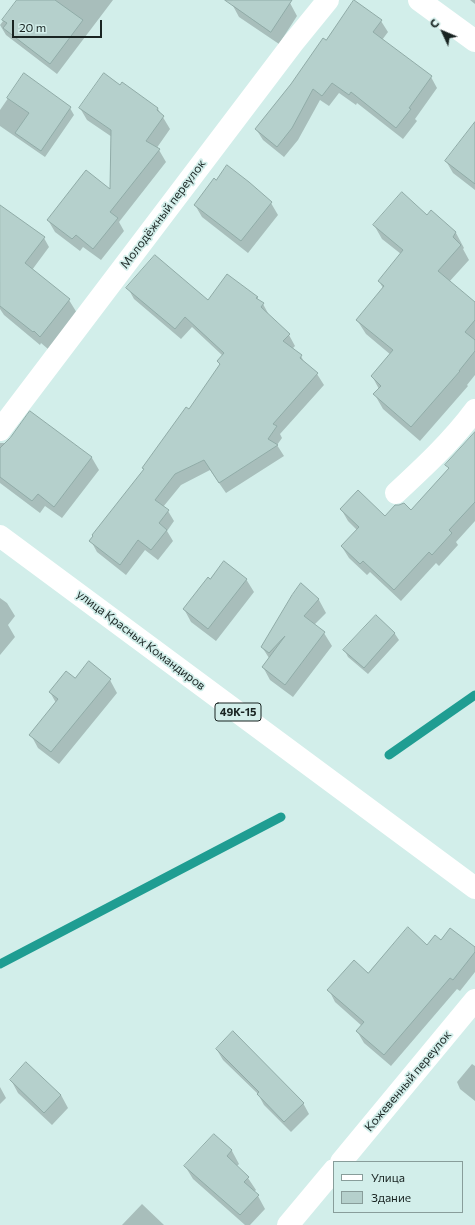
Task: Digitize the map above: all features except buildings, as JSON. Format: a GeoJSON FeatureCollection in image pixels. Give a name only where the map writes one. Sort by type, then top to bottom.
{"type":"FeatureCollection","features":[{"type":"Feature","properties":{"kind":"street","name":"Молодёжный переулок"},"geometry":{"type":"LineString","coordinates":[[0,430],[293,43],[328,0]]}},
{"type":"Feature","properties":{"kind":"street"},"geometry":{"type":"LineString","coordinates":[[419,0],[475,41]]}},
{"type":"Feature","properties":{"kind":"street"},"geometry":{"type":"LineString","coordinates":[[396,493],[443,449],[475,410]]}},
{"type":"Feature","properties":{"kind":"street","name":"улица Красных Командиров"},"geometry":{"type":"LineString","coordinates":[[0,536],[475,888]]}},
{"type":"Feature","properties":{"kind":"street","name":"Кожевенный переулок"},"geometry":{"type":"LineString","coordinates":[[342,1161],[475,1000]]}},
{"type":"Feature","properties":{"kind":"street"},"geometry":{"type":"LineString","coordinates":[[288,1225],[333,1171]]}},
{"type":"Feature","properties":{"kind":"waterway"},"geometry":{"type":"LineString","coordinates":[[389,755],[475,695]]}},
{"type":"Feature","properties":{"kind":"waterway"},"geometry":{"type":"LineString","coordinates":[[0,964],[281,817]]}}]}
